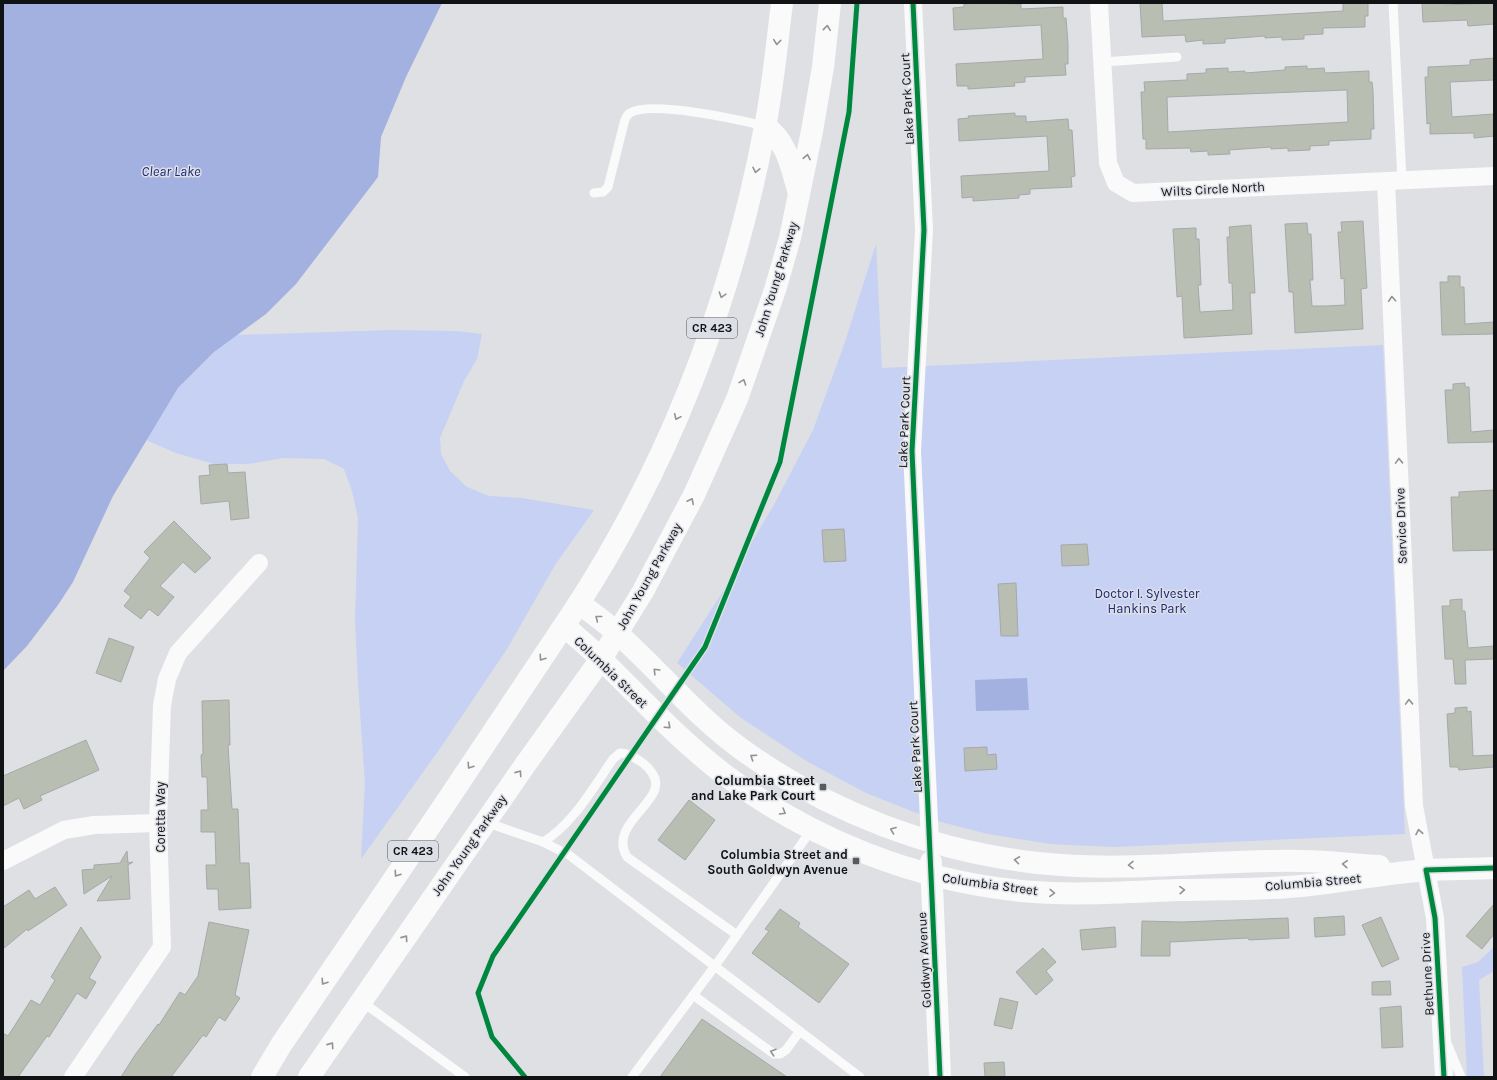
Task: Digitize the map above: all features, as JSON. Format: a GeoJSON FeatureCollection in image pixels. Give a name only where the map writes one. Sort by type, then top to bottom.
{"type":"FeatureCollection","features":[{"type":"Feature","properties":{"kind":"main road","name":"CR 423"},"geometry":{"type":"LineString","coordinates":[[262,1077],[285,1038],[445,804],[601,569],[654,469],[685,400],[708,339],[731,268],[751,194],[765,126],[782,3]]}},
{"type":"Feature","properties":{"kind":"main road","name":"John Young Parkway"},"geometry":{"type":"LineString","coordinates":[[309,1077],[601,659],[642,593],[694,495],[736,399],[775,290],[790,238],[812,131],[823,67],[830,3]]}},
{"type":"Feature","properties":{"kind":"main road"},"geometry":{"type":"LineString","coordinates":[[765,126],[774,133],[788,156],[799,195]]}},
{"type":"Feature","properties":{"kind":"main road","name":"Columbia Street"},"geometry":{"type":"LineString","coordinates":[[579,603],[617,633],[706,720],[742,749],[768,767],[798,786],[840,808],[902,833],[930,842],[1001,858],[1039,863],[1101,866],[1304,861],[1426,870]]}},
{"type":"Feature","properties":{"kind":"main road","name":"Columbia Street"},"geometry":{"type":"LineString","coordinates":[[564,626],[601,659],[661,720],[726,776],[763,801],[812,829],[892,864],[931,875],[955,881],[1015,890],[1086,894],[1300,886],[1426,870],[1494,868]]}},
{"type":"Feature","properties":{"kind":"main road","name":"Goldwyn Avenue"},"geometry":{"type":"LineString","coordinates":[[930,842],[940,1077]]}},
{"type":"Feature","properties":{"kind":"street","name":"Lake Park Court"},"geometry":{"type":"LineString","coordinates":[[913,3],[924,230],[912,451],[930,842]]}},
{"type":"Feature","properties":{"kind":"street","name":"Wilts Circle North"},"geometry":{"type":"LineString","coordinates":[[1099,3],[1108,163],[1116,183],[1133,193],[1494,176]]}},
{"type":"Feature","properties":{"kind":"street","name":"Service Drive"},"geometry":{"type":"LineString","coordinates":[[1394,180],[1414,806],[1426,870]]}},
{"type":"Feature","properties":{"kind":"street","name":"Coretta Way"},"geometry":{"type":"LineString","coordinates":[[72,1077],[162,947],[158,823],[162,705],[167,679],[178,653],[259,563]]}},
{"type":"Feature","properties":{"kind":"street"},"geometry":{"type":"LineString","coordinates":[[3,861],[64,830],[94,825],[158,823]]}},
{"type":"Feature","properties":{"kind":"street","name":"Bethune Drive"},"geometry":{"type":"LineString","coordinates":[[1426,870],[1435,918],[1444,1077]]}},
{"type":"Feature","properties":{"kind":"lane"},"geometry":{"type":"LineString","coordinates":[[1393,3],[1394,180]]}},
{"type":"Feature","properties":{"kind":"lane"},"geometry":{"type":"LineString","coordinates":[[1102,62],[1177,57]]}},
{"type":"Feature","properties":{"kind":"lane"},"geometry":{"type":"LineString","coordinates":[[594,193],[603,192],[608,187],[624,123],[629,113],[636,110],[653,108],[711,114],[765,126]]}},
{"type":"Feature","properties":{"kind":"lane"},"geometry":{"type":"LineString","coordinates":[[543,842],[559,831],[568,821],[613,759],[620,753],[627,753],[646,765],[655,777],[657,784],[656,792],[628,825],[623,841],[623,850],[628,857],[737,935]]}},
{"type":"Feature","properties":{"kind":"lane"},"geometry":{"type":"LineString","coordinates":[[486,822],[543,842],[569,855],[800,1031],[854,1075]]}},
{"type":"Feature","properties":{"kind":"lane"},"geometry":{"type":"LineString","coordinates":[[632,1077],[715,966],[812,829]]}},
{"type":"Feature","properties":{"kind":"lane"},"geometry":{"type":"LineString","coordinates":[[693,995],[774,1054],[780,1054],[786,1050],[800,1031]]}},
{"type":"Feature","properties":{"kind":"lane"},"geometry":{"type":"LineString","coordinates":[[361,1001],[465,1077]]}},
{"type":"Feature","properties":{"kind":"lane"},"geometry":{"type":"LineString","coordinates":[[1442,1032],[1461,1077]]}},
{"type":"Feature","properties":{"kind":"green space","name":"Doctor I. Sylvester Hankins Park"},"geometry":{"type":"Polygon","coordinates":[[[876,244],[882,368],[1383,345],[1405,834],[1114,847],[1050,844],[988,834],[937,821],[866,793],[808,762],[741,718],[677,663],[720,596],[775,503],[813,430],[844,345],[876,244]]]}},
{"type":"Feature","properties":{"kind":"green space"},"geometry":{"type":"Polygon","coordinates":[[[392,330],[456,331],[482,334],[477,359],[464,381],[440,438],[441,454],[450,471],[467,487],[489,496],[522,498],[594,510],[555,565],[507,649],[441,747],[361,859],[365,783],[355,620],[358,518],[352,491],[344,469],[324,459],[283,458],[248,464],[214,464],[176,453],[146,440],[178,388],[214,352],[235,335],[392,330]]]}},
{"type":"Feature","properties":{"kind":"green space"},"geometry":{"type":"Polygon","coordinates":[[[1494,947],[1494,971],[1479,980],[1484,1077],[1467,1077],[1462,967],[1478,962],[1494,947]]]}},
{"type":"Feature","properties":{"kind":"water","name":"Clear Lake"},"geometry":{"type":"Polygon","coordinates":[[[3,3],[442,3],[406,77],[381,137],[378,177],[296,284],[266,314],[214,352],[178,388],[113,496],[73,582],[58,605],[27,646],[3,671],[3,3]]]}},
{"type":"Feature","properties":{"kind":"water"},"geometry":{"type":"Polygon","coordinates":[[[1027,678],[1029,710],[976,711],[975,680],[1027,678]]]}},
{"type":"Feature","properties":{"kind":"building"},"geometry":{"type":"Polygon","coordinates":[[[1140,3],[1162,3],[1163,21],[1343,11],[1343,3],[1368,3],[1368,16],[1365,16],[1365,27],[1323,28],[1323,34],[1304,35],[1304,39],[1282,40],[1282,37],[1265,38],[1265,36],[1225,39],[1225,43],[1203,44],[1203,40],[1186,42],[1185,35],[1142,37],[1140,3]]]}},
{"type":"Feature","properties":{"kind":"building"},"geometry":{"type":"Polygon","coordinates":[[[1422,3],[1445,3],[1445,5],[1494,3],[1494,24],[1468,26],[1467,20],[1423,22],[1422,3]]]}},
{"type":"Feature","properties":{"kind":"building"},"geometry":{"type":"Polygon","coordinates":[[[964,4],[1021,4],[1021,9],[1063,7],[1063,18],[1066,18],[1068,44],[1068,64],[1065,64],[1066,75],[1025,77],[1025,82],[1014,83],[1015,86],[968,89],[968,86],[957,86],[956,64],[1043,59],[1041,25],[954,30],[953,8],[964,7],[964,4]]]}},
{"type":"Feature","properties":{"kind":"building"},"geometry":{"type":"Polygon","coordinates":[[[1494,58],[1494,80],[1450,82],[1452,117],[1494,114],[1494,136],[1474,138],[1474,133],[1430,134],[1430,123],[1427,124],[1425,77],[1428,77],[1428,67],[1470,65],[1470,60],[1494,58]]]}},
{"type":"Feature","properties":{"kind":"building"},"geometry":{"type":"Polygon","coordinates":[[[1307,66],[1307,69],[1324,68],[1325,73],[1369,71],[1369,82],[1372,82],[1373,91],[1374,129],[1371,129],[1371,139],[1329,141],[1329,145],[1310,146],[1310,150],[1288,151],[1288,148],[1271,149],[1271,147],[1229,150],[1230,154],[1208,155],[1208,151],[1191,152],[1190,148],[1146,149],[1146,139],[1143,139],[1141,92],[1145,92],[1144,82],[1187,80],[1187,74],[1206,73],[1206,69],[1228,68],[1228,72],[1245,71],[1245,73],[1285,70],[1285,67],[1307,66]],[[1347,90],[1167,97],[1168,132],[1348,122],[1347,90]]]}},
{"type":"Feature","properties":{"kind":"building"},"geometry":{"type":"Polygon","coordinates":[[[1015,113],[1015,116],[1026,116],[1026,122],[1068,119],[1069,130],[1072,130],[1075,176],[1071,177],[1072,187],[1030,189],[1030,194],[1019,195],[1019,198],[973,201],[973,197],[962,198],[961,176],[1049,171],[1047,136],[959,141],[958,119],[969,118],[968,116],[1015,113]]]}},
{"type":"Feature","properties":{"kind":"building"},"geometry":{"type":"Polygon","coordinates":[[[1363,221],[1367,288],[1361,289],[1363,329],[1295,333],[1293,292],[1289,292],[1285,224],[1307,223],[1308,234],[1311,234],[1313,280],[1310,280],[1312,306],[1326,306],[1345,305],[1344,278],[1341,279],[1338,232],[1342,232],[1341,222],[1363,221]]]}},
{"type":"Feature","properties":{"kind":"building"},"geometry":{"type":"Polygon","coordinates":[[[1251,225],[1255,293],[1250,293],[1252,334],[1184,338],[1182,296],[1177,297],[1173,229],[1196,228],[1196,239],[1199,239],[1201,285],[1198,285],[1200,312],[1233,310],[1232,283],[1229,283],[1227,237],[1230,237],[1229,227],[1251,225]]]}},
{"type":"Feature","properties":{"kind":"building"},"geometry":{"type":"Polygon","coordinates":[[[1448,276],[1460,276],[1460,287],[1464,287],[1465,324],[1494,322],[1494,334],[1442,335],[1440,282],[1448,282],[1448,276]]]}},
{"type":"Feature","properties":{"kind":"building"},"geometry":{"type":"Polygon","coordinates":[[[1465,383],[1465,387],[1469,387],[1471,432],[1494,430],[1494,442],[1448,443],[1445,390],[1453,390],[1453,384],[1465,383]]]}},
{"type":"Feature","properties":{"kind":"building"},"geometry":{"type":"Polygon","coordinates":[[[227,464],[228,473],[245,472],[249,518],[231,520],[229,501],[201,504],[199,476],[210,475],[209,465],[227,464]]]}},
{"type":"Feature","properties":{"kind":"building"},"geometry":{"type":"Polygon","coordinates":[[[1494,490],[1494,550],[1453,551],[1451,497],[1459,497],[1459,492],[1494,490]]]}},
{"type":"Feature","properties":{"kind":"building"},"geometry":{"type":"Polygon","coordinates":[[[174,521],[211,558],[195,573],[183,562],[160,586],[174,597],[158,616],[149,609],[141,619],[124,606],[131,597],[124,591],[150,558],[144,552],[174,521]]]}},
{"type":"Feature","properties":{"kind":"building"},"geometry":{"type":"Polygon","coordinates":[[[844,529],[846,561],[824,562],[822,530],[844,529]]]}},
{"type":"Feature","properties":{"kind":"building"},"geometry":{"type":"Polygon","coordinates":[[[1087,544],[1089,565],[1062,566],[1061,545],[1087,544]]]}},
{"type":"Feature","properties":{"kind":"building"},"geometry":{"type":"Polygon","coordinates":[[[1016,583],[1018,636],[1001,636],[998,584],[1016,583]]]}},
{"type":"Feature","properties":{"kind":"building"},"geometry":{"type":"Polygon","coordinates":[[[1462,599],[1462,611],[1465,611],[1468,648],[1494,646],[1494,659],[1465,660],[1466,684],[1455,684],[1453,659],[1445,659],[1442,606],[1450,606],[1450,600],[1462,599]]]}},
{"type":"Feature","properties":{"kind":"building"},"geometry":{"type":"Polygon","coordinates":[[[109,638],[134,647],[121,682],[96,673],[109,638]]]}},
{"type":"Feature","properties":{"kind":"building"},"geometry":{"type":"Polygon","coordinates":[[[229,700],[230,745],[228,745],[232,809],[238,809],[240,863],[249,863],[251,908],[219,910],[218,889],[207,889],[206,865],[216,865],[215,832],[201,832],[201,810],[208,810],[207,777],[202,777],[202,701],[229,700]]]}},
{"type":"Feature","properties":{"kind":"building"},"geometry":{"type":"Polygon","coordinates":[[[1467,707],[1467,712],[1471,711],[1473,756],[1494,755],[1494,767],[1459,770],[1458,767],[1450,767],[1447,714],[1455,713],[1455,708],[1467,707]]]}},
{"type":"Feature","properties":{"kind":"building"},"geometry":{"type":"Polygon","coordinates":[[[86,740],[99,770],[40,796],[42,800],[24,809],[19,798],[3,806],[3,776],[86,740]]]}},
{"type":"Feature","properties":{"kind":"building"},"geometry":{"type":"Polygon","coordinates":[[[987,747],[987,755],[996,754],[997,769],[965,771],[964,748],[987,747]]]}},
{"type":"Feature","properties":{"kind":"building"},"geometry":{"type":"Polygon","coordinates":[[[689,800],[715,820],[685,860],[658,840],[689,800]]]}},
{"type":"Feature","properties":{"kind":"building"},"geometry":{"type":"Polygon","coordinates":[[[127,851],[128,863],[133,862],[128,865],[130,899],[97,901],[112,876],[84,894],[82,870],[94,869],[94,865],[120,863],[127,851]]]}},
{"type":"Feature","properties":{"kind":"building"},"geometry":{"type":"Polygon","coordinates":[[[55,887],[67,905],[28,931],[27,929],[3,949],[3,907],[29,890],[35,899],[55,887]]]}},
{"type":"Feature","properties":{"kind":"building"},"geometry":{"type":"Polygon","coordinates":[[[1494,904],[1494,934],[1482,949],[1466,936],[1494,904]]]}},
{"type":"Feature","properties":{"kind":"building"},"geometry":{"type":"Polygon","coordinates":[[[780,909],[800,923],[798,927],[849,964],[819,1003],[752,953],[769,931],[765,929],[780,909]]]}},
{"type":"Feature","properties":{"kind":"building"},"geometry":{"type":"Polygon","coordinates":[[[1344,916],[1345,935],[1315,937],[1314,918],[1344,916]]]}},
{"type":"Feature","properties":{"kind":"building"},"geometry":{"type":"Polygon","coordinates":[[[1381,917],[1399,959],[1382,967],[1362,925],[1381,917]]]}},
{"type":"Feature","properties":{"kind":"building"},"geometry":{"type":"Polygon","coordinates":[[[1288,918],[1289,938],[1249,940],[1248,938],[1170,942],[1170,956],[1141,956],[1142,921],[1182,922],[1288,918]]]}},
{"type":"Feature","properties":{"kind":"building"},"geometry":{"type":"Polygon","coordinates":[[[209,922],[249,930],[235,995],[240,998],[225,1021],[219,1017],[206,1037],[203,1035],[171,1077],[121,1077],[135,1055],[158,1024],[159,1025],[180,992],[185,995],[198,976],[209,922]]]}},
{"type":"Feature","properties":{"kind":"building"},"geometry":{"type":"Polygon","coordinates":[[[81,927],[101,957],[89,978],[96,982],[86,999],[77,993],[49,1037],[47,1036],[18,1077],[3,1077],[3,1033],[8,1036],[31,1000],[40,1005],[55,980],[51,977],[81,927]]]}},
{"type":"Feature","properties":{"kind":"building"},"geometry":{"type":"Polygon","coordinates":[[[1115,927],[1116,947],[1082,950],[1080,930],[1115,927]]]}},
{"type":"Feature","properties":{"kind":"building"},"geometry":{"type":"Polygon","coordinates":[[[1043,948],[1056,962],[1046,971],[1053,980],[1036,995],[1016,972],[1043,948]]]}},
{"type":"Feature","properties":{"kind":"building"},"geometry":{"type":"Polygon","coordinates":[[[1390,981],[1391,995],[1372,995],[1372,982],[1390,981]]]}},
{"type":"Feature","properties":{"kind":"building"},"geometry":{"type":"Polygon","coordinates":[[[1000,998],[1018,1002],[1012,1029],[994,1025],[1000,998]]]}},
{"type":"Feature","properties":{"kind":"building"},"geometry":{"type":"Polygon","coordinates":[[[1401,1006],[1403,1047],[1382,1048],[1380,1008],[1401,1006]]]}},
{"type":"Feature","properties":{"kind":"building"},"geometry":{"type":"Polygon","coordinates":[[[702,1019],[787,1077],[660,1077],[702,1019]]]}},
{"type":"Feature","properties":{"kind":"building"},"geometry":{"type":"Polygon","coordinates":[[[1004,1062],[1005,1077],[985,1077],[984,1063],[1004,1062]]]}},
{"type":"Feature","properties":{"kind":"cycle path"},"geometry":{"type":"LineString","coordinates":[[525,1077],[492,1037],[478,993],[493,956],[705,647],[780,462],[849,112],[857,3]]}},
{"type":"Feature","properties":{"kind":"cycle path"},"geometry":{"type":"LineString","coordinates":[[913,3],[924,230],[912,451],[940,1077]]}},
{"type":"Feature","properties":{"kind":"cycle path"},"geometry":{"type":"LineString","coordinates":[[1444,1077],[1435,918],[1426,870],[1494,868]]}},
{"type":"Feature","properties":{"kind":"place","name":"Columbia Street and Lake Park Court"},"geometry":{"type":"Point","coordinates":[823,787]}},
{"type":"Feature","properties":{"kind":"place","name":"Columbia Street and South Goldwyn Avenue"},"geometry":{"type":"Point","coordinates":[856,861]}}]}
